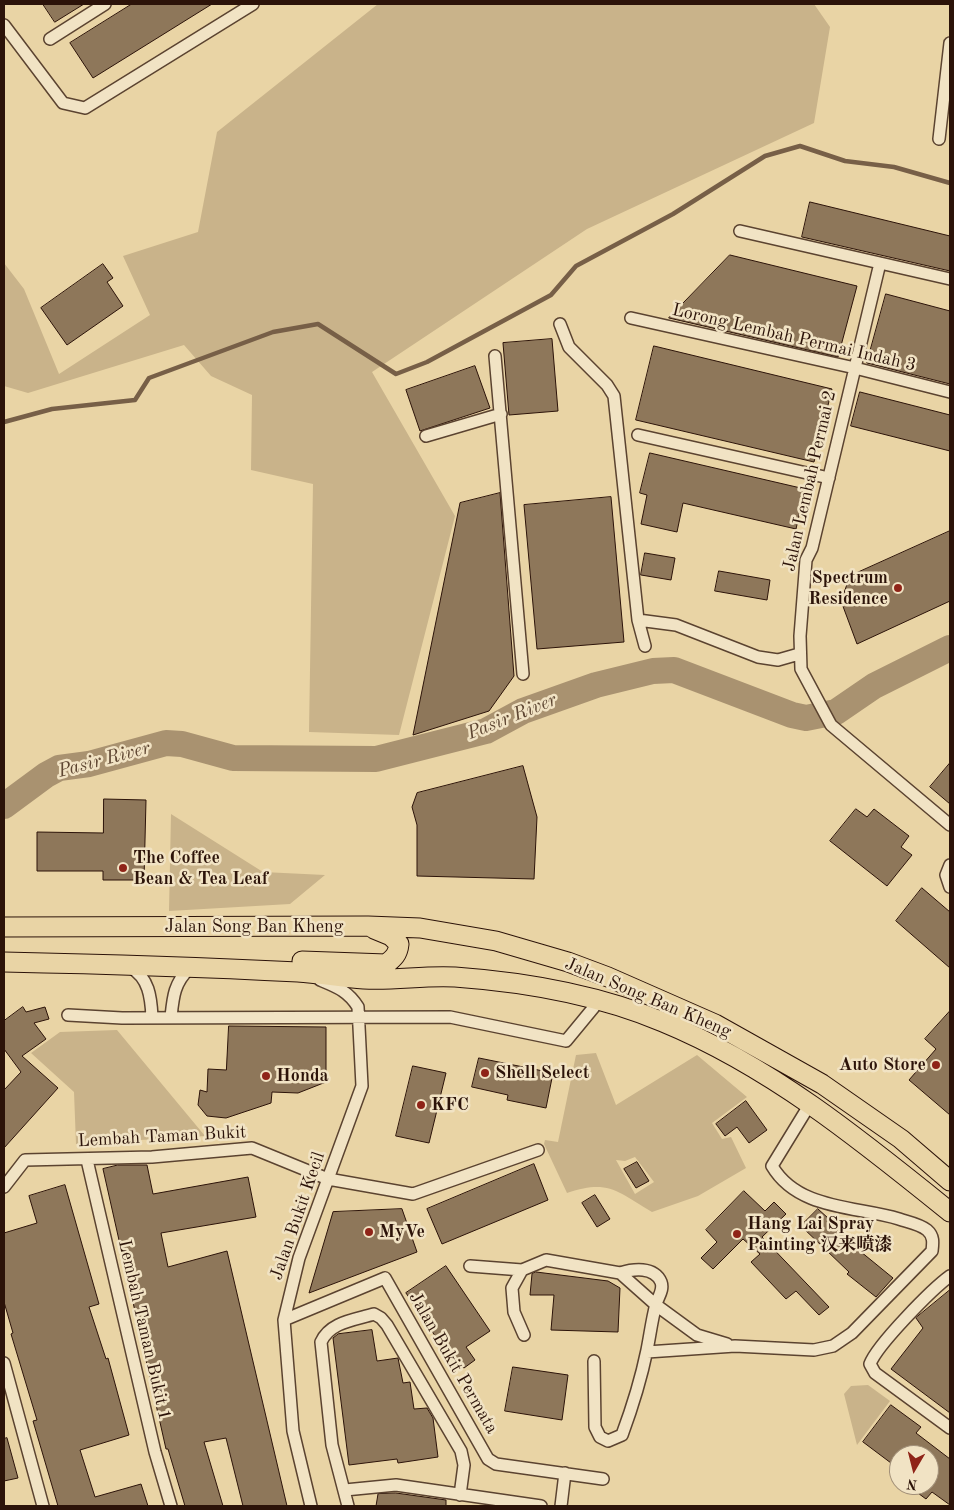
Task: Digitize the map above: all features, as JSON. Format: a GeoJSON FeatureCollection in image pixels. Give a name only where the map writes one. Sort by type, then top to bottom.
{"type":"FeatureCollection","features":[{"type":"Feature","properties":{"kind":"main road","name":"Jalan Song Ban Kheng"},"geometry":{"type":"LineString","coordinates":[[4,928],[368,926],[420,928],[496,941],[568,962],[608,977],[715,1024],[822,1084],[901,1139],[950,1180]]}},
{"type":"Feature","properties":{"kind":"main road"},"geometry":{"type":"LineString","coordinates":[[165,967],[176,959],[193,957],[386,964],[393,959],[398,951],[398,944],[391,936],[368,926]]}},
{"type":"Feature","properties":{"kind":"main road","name":"Jalan Song Ban Kheng"},"geometry":{"type":"LineString","coordinates":[[4,962],[300,972],[367,979],[454,977],[526,986],[599,1001],[662,1021],[718,1047],[810,1104],[878,1154],[950,1212]]}},
{"type":"Feature","properties":{"kind":"street"},"geometry":{"type":"LineString","coordinates":[[50,39],[105,4]]}},
{"type":"Feature","properties":{"kind":"street"},"geometry":{"type":"LineString","coordinates":[[4,25],[63,103],[85,108],[253,4]]}},
{"type":"Feature","properties":{"kind":"street"},"geometry":{"type":"LineString","coordinates":[[938,139],[950,43]]}},
{"type":"Feature","properties":{"kind":"street"},"geometry":{"type":"LineString","coordinates":[[740,231],[950,279]]}},
{"type":"Feature","properties":{"kind":"street","name":"Jalan Lembah Permai 2"},"geometry":{"type":"LineString","coordinates":[[880,263],[812,548],[806,560],[799,654],[801,669],[819,706],[831,725],[950,825]]}},
{"type":"Feature","properties":{"kind":"street","name":"Lorong Lembah Permai Indah 3"},"geometry":{"type":"LineString","coordinates":[[631,318],[855,368],[950,392]]}},
{"type":"Feature","properties":{"kind":"street"},"geometry":{"type":"LineString","coordinates":[[560,324],[569,348],[607,385],[614,396],[638,620],[645,646]]}},
{"type":"Feature","properties":{"kind":"street"},"geometry":{"type":"LineString","coordinates":[[496,356],[523,674]]}},
{"type":"Feature","properties":{"kind":"street"},"geometry":{"type":"LineString","coordinates":[[426,436],[501,414]]}},
{"type":"Feature","properties":{"kind":"street"},"geometry":{"type":"LineString","coordinates":[[638,435],[829,478]]}},
{"type":"Feature","properties":{"kind":"street"},"geometry":{"type":"LineString","coordinates":[[638,620],[676,625],[758,657],[778,660],[799,654]]}},
{"type":"Feature","properties":{"kind":"street"},"geometry":{"type":"LineString","coordinates":[[950,865],[946,875],[950,887]]}},
{"type":"Feature","properties":{"kind":"street"},"geometry":{"type":"LineString","coordinates":[[127,965],[140,972],[149,988],[152,1017]]}},
{"type":"Feature","properties":{"kind":"street"},"geometry":{"type":"LineString","coordinates":[[171,1017],[176,986],[179,978],[189,968]]}},
{"type":"Feature","properties":{"kind":"street","name":"Jalan Bukit Kecil"},"geometry":{"type":"LineString","coordinates":[[300,972],[342,988],[358,1007],[362,1086],[299,1258],[284,1320],[293,1431],[310,1506]]}},
{"type":"Feature","properties":{"kind":"street"},"geometry":{"type":"LineString","coordinates":[[68,1015],[152,1017],[450,1016],[566,1041],[599,1001]]}},
{"type":"Feature","properties":{"kind":"street"},"geometry":{"type":"LineString","coordinates":[[647,1352],[735,1346],[814,1350],[832,1346],[852,1333],[932,1251],[933,1240],[928,1230],[916,1224],[879,1213],[835,1207],[792,1188],[778,1175],[772,1166],[810,1104]]}},
{"type":"Feature","properties":{"kind":"street","name":"Lembah Taman Bukit"},"geometry":{"type":"LineString","coordinates":[[4,1187],[25,1160],[87,1160],[252,1148],[328,1179],[413,1194],[538,1150]]}},
{"type":"Feature","properties":{"kind":"street","name":"Lembah Taman Bukit 1"},"geometry":{"type":"LineString","coordinates":[[87,1160],[154,1452],[171,1506]]}},
{"type":"Feature","properties":{"kind":"street"},"geometry":{"type":"LineString","coordinates":[[470,1266],[522,1270],[546,1260],[620,1273],[634,1269],[650,1272],[661,1280],[662,1288],[656,1304],[647,1352],[622,1435],[608,1441],[600,1437],[594,1427],[594,1361]]}},
{"type":"Feature","properties":{"kind":"street"},"geometry":{"type":"LineString","coordinates":[[522,1270],[512,1288],[514,1312],[524,1334]]}},
{"type":"Feature","properties":{"kind":"street"},"geometry":{"type":"LineString","coordinates":[[620,1273],[656,1304],[697,1335],[735,1346]]}},
{"type":"Feature","properties":{"kind":"street"},"geometry":{"type":"LineString","coordinates":[[950,1276],[873,1355],[870,1364],[875,1373],[950,1428]]}},
{"type":"Feature","properties":{"kind":"street","name":"Jalan Bukit Permata"},"geometry":{"type":"LineString","coordinates":[[284,1320],[385,1278],[488,1458],[496,1464],[603,1478]]}},
{"type":"Feature","properties":{"kind":"street"},"geometry":{"type":"LineString","coordinates":[[348,1506],[332,1445],[321,1342],[326,1332],[336,1326],[374,1314],[387,1325],[461,1451],[464,1465],[460,1495]]}},
{"type":"Feature","properties":{"kind":"street"},"geometry":{"type":"LineString","coordinates":[[4,1363],[43,1506]]}},
{"type":"Feature","properties":{"kind":"street"},"geometry":{"type":"LineString","coordinates":[[561,1506],[565,1473]]}},
{"type":"Feature","properties":{"kind":"street"},"geometry":{"type":"LineString","coordinates":[[345,1490],[396,1485],[541,1506]]}},
{"type":"Feature","properties":{"kind":"shaded area"},"geometry":{"type":"Polygon","coordinates":[[[378,4],[814,4],[830,27],[814,123],[587,229],[372,372],[455,516],[399,735],[309,732],[313,484],[251,470],[252,395],[211,376],[184,345],[28,393],[4,386],[4,263],[24,289],[59,374],[150,315],[123,256],[198,232],[217,132],[378,4]]]}},
{"type":"Feature","properties":{"kind":"shaded area"},"geometry":{"type":"Polygon","coordinates":[[[171,814],[263,872],[325,875],[290,904],[169,911],[171,814]]]}},
{"type":"Feature","properties":{"kind":"shaded area"},"geometry":{"type":"Polygon","coordinates":[[[117,1030],[205,1136],[76,1144],[74,1092],[31,1053],[60,1032],[117,1030]]]}},
{"type":"Feature","properties":{"kind":"shaded area"},"geometry":{"type":"Polygon","coordinates":[[[596,1053],[616,1105],[697,1055],[747,1097],[712,1123],[722,1139],[731,1137],[746,1168],[698,1196],[652,1212],[612,1189],[593,1187],[567,1193],[544,1144],[545,1140],[558,1142],[576,1055],[596,1053]],[[635,1157],[625,1161],[616,1160],[635,1194],[654,1182],[635,1157]]]}},
{"type":"Feature","properties":{"kind":"shaded area"},"geometry":{"type":"Polygon","coordinates":[[[868,1385],[890,1401],[857,1445],[844,1394],[851,1386],[868,1385]]]}},
{"type":"Feature","properties":{"kind":"building"},"geometry":{"type":"Polygon","coordinates":[[[43,4],[84,4],[55,22],[43,4]]]}},
{"type":"Feature","properties":{"kind":"building"},"geometry":{"type":"Polygon","coordinates":[[[132,4],[212,4],[93,78],[70,43],[132,4]]]}},
{"type":"Feature","properties":{"kind":"building"},"geometry":{"type":"Polygon","coordinates":[[[810,202],[950,236],[950,271],[802,237],[810,202]]]}},
{"type":"Feature","properties":{"kind":"building"},"geometry":{"type":"Polygon","coordinates":[[[730,255],[857,286],[838,357],[669,318],[730,255]]]}},
{"type":"Feature","properties":{"kind":"building"},"geometry":{"type":"Polygon","coordinates":[[[103,264],[113,278],[107,282],[123,306],[67,345],[41,308],[103,264]]]}},
{"type":"Feature","properties":{"kind":"building"},"geometry":{"type":"Polygon","coordinates":[[[886,294],[950,311],[950,384],[867,363],[886,294]]]}},
{"type":"Feature","properties":{"kind":"building"},"geometry":{"type":"Polygon","coordinates":[[[552,339],[558,411],[509,415],[503,343],[552,339]]]}},
{"type":"Feature","properties":{"kind":"building"},"geometry":{"type":"Polygon","coordinates":[[[654,346],[832,389],[814,462],[636,420],[654,346]]]}},
{"type":"Feature","properties":{"kind":"building"},"geometry":{"type":"Polygon","coordinates":[[[475,366],[490,408],[420,431],[406,390],[475,366]]]}},
{"type":"Feature","properties":{"kind":"building"},"geometry":{"type":"Polygon","coordinates":[[[860,392],[950,415],[950,451],[851,426],[860,392]]]}},
{"type":"Feature","properties":{"kind":"building"},"geometry":{"type":"Polygon","coordinates":[[[650,453],[805,489],[796,529],[683,503],[677,532],[641,524],[647,495],[640,493],[650,453]]]}},
{"type":"Feature","properties":{"kind":"building"},"geometry":{"type":"Polygon","coordinates":[[[500,493],[514,676],[489,711],[413,735],[460,503],[500,493]]]}},
{"type":"Feature","properties":{"kind":"building"},"geometry":{"type":"Polygon","coordinates":[[[611,497],[624,642],[537,649],[524,505],[611,497]]]}},
{"type":"Feature","properties":{"kind":"building","name":"Spectrum Residence"},"geometry":{"type":"Polygon","coordinates":[[[950,531],[950,601],[857,644],[841,601],[850,576],[950,531]]]}},
{"type":"Feature","properties":{"kind":"building"},"geometry":{"type":"Polygon","coordinates":[[[645,553],[675,558],[671,580],[641,575],[645,553]]]}},
{"type":"Feature","properties":{"kind":"building"},"geometry":{"type":"Polygon","coordinates":[[[719,571],[770,580],[767,600],[715,591],[719,571]]]}},
{"type":"Feature","properties":{"kind":"building"},"geometry":{"type":"Polygon","coordinates":[[[950,763],[950,804],[930,787],[950,763]]]}},
{"type":"Feature","properties":{"kind":"building"},"geometry":{"type":"Polygon","coordinates":[[[523,766],[537,817],[534,879],[417,876],[417,825],[412,807],[417,793],[523,766]]]}},
{"type":"Feature","properties":{"kind":"building"},"geometry":{"type":"Polygon","coordinates":[[[104,799],[146,800],[144,880],[103,880],[103,871],[37,871],[37,832],[103,833],[104,799]]]}},
{"type":"Feature","properties":{"kind":"building"},"geometry":{"type":"Polygon","coordinates":[[[856,809],[867,817],[874,809],[909,836],[901,847],[912,855],[887,886],[830,841],[856,809]]]}},
{"type":"Feature","properties":{"kind":"building"},"geometry":{"type":"Polygon","coordinates":[[[922,888],[950,912],[950,968],[896,921],[922,888]]]}},
{"type":"Feature","properties":{"kind":"building"},"geometry":{"type":"Polygon","coordinates":[[[23,1007],[26,1012],[45,1007],[49,1019],[34,1023],[46,1039],[22,1056],[58,1088],[4,1148],[4,1090],[21,1072],[4,1049],[4,1021],[23,1007]]]}},
{"type":"Feature","properties":{"kind":"building","name":"Auto Store"},"geometry":{"type":"Polygon","coordinates":[[[950,1011],[950,1115],[909,1080],[936,1049],[925,1039],[950,1011]]]}},
{"type":"Feature","properties":{"kind":"building","name":"Honda"},"geometry":{"type":"Polygon","coordinates":[[[229,1026],[326,1027],[326,1082],[298,1093],[272,1092],[271,1103],[226,1118],[207,1116],[198,1105],[200,1090],[207,1092],[208,1069],[226,1070],[229,1026]]]}},
{"type":"Feature","properties":{"kind":"building"},"geometry":{"type":"Polygon","coordinates":[[[479,1058],[553,1073],[546,1108],[507,1100],[508,1095],[472,1087],[479,1058]]]}},
{"type":"Feature","properties":{"kind":"building","name":"KFC"},"geometry":{"type":"Polygon","coordinates":[[[413,1066],[446,1073],[429,1143],[396,1136],[413,1066]]]}},
{"type":"Feature","properties":{"kind":"building"},"geometry":{"type":"Polygon","coordinates":[[[746,1101],[767,1130],[749,1143],[737,1127],[725,1136],[716,1124],[746,1101]]]}},
{"type":"Feature","properties":{"kind":"building"},"geometry":{"type":"Polygon","coordinates":[[[637,1162],[649,1181],[636,1188],[624,1169],[637,1162]]]}},
{"type":"Feature","properties":{"kind":"building"},"geometry":{"type":"Polygon","coordinates":[[[534,1164],[548,1200],[442,1244],[427,1209],[534,1164]]]}},
{"type":"Feature","properties":{"kind":"building"},"geometry":{"type":"Polygon","coordinates":[[[118,1165],[147,1165],[153,1194],[248,1177],[256,1217],[161,1233],[168,1267],[227,1251],[287,1506],[243,1506],[226,1438],[204,1442],[223,1506],[185,1506],[168,1449],[166,1449],[103,1169],[118,1165]]]}},
{"type":"Feature","properties":{"kind":"building"},"geometry":{"type":"Polygon","coordinates":[[[65,1185],[99,1304],[89,1307],[106,1359],[108,1358],[129,1435],[80,1450],[95,1497],[141,1484],[148,1506],[58,1506],[33,1421],[37,1420],[11,1334],[13,1333],[4,1302],[4,1233],[37,1223],[29,1196],[65,1185]]]}},
{"type":"Feature","properties":{"kind":"building"},"geometry":{"type":"Polygon","coordinates":[[[744,1191],[765,1211],[774,1202],[786,1214],[762,1237],[829,1307],[819,1315],[796,1291],[786,1299],[751,1262],[760,1254],[743,1239],[713,1269],[701,1258],[717,1242],[706,1230],[744,1191]]]}},
{"type":"Feature","properties":{"kind":"building"},"geometry":{"type":"Polygon","coordinates":[[[595,1195],[610,1219],[597,1227],[582,1203],[595,1195]]]}},
{"type":"Feature","properties":{"kind":"building","name":"MyVe"},"geometry":{"type":"Polygon","coordinates":[[[402,1209],[417,1252],[309,1293],[333,1212],[402,1209]]]}},
{"type":"Feature","properties":{"kind":"building"},"geometry":{"type":"Polygon","coordinates":[[[818,1209],[857,1244],[855,1247],[893,1278],[876,1297],[847,1274],[849,1272],[801,1226],[818,1209]]]}},
{"type":"Feature","properties":{"kind":"building"},"geometry":{"type":"Polygon","coordinates":[[[446,1266],[490,1331],[466,1347],[475,1360],[464,1368],[450,1358],[406,1293],[446,1266]]]}},
{"type":"Feature","properties":{"kind":"building"},"geometry":{"type":"Polygon","coordinates":[[[536,1272],[608,1281],[620,1288],[618,1332],[551,1330],[554,1295],[530,1295],[532,1274],[536,1272]]]}},
{"type":"Feature","properties":{"kind":"building"},"geometry":{"type":"Polygon","coordinates":[[[950,1290],[950,1413],[891,1369],[923,1328],[916,1318],[950,1290]]]}},
{"type":"Feature","properties":{"kind":"building"},"geometry":{"type":"Polygon","coordinates":[[[372,1330],[377,1361],[398,1358],[403,1383],[410,1382],[414,1409],[427,1408],[433,1418],[438,1457],[398,1463],[397,1459],[349,1465],[333,1338],[338,1334],[372,1330]]]}},
{"type":"Feature","properties":{"kind":"building"},"geometry":{"type":"Polygon","coordinates":[[[513,1367],[568,1375],[562,1420],[505,1411],[513,1367]]]}},
{"type":"Feature","properties":{"kind":"building"},"geometry":{"type":"Polygon","coordinates":[[[891,1405],[921,1427],[916,1433],[932,1445],[889,1445],[889,1462],[863,1442],[891,1405]]]}},
{"type":"Feature","properties":{"kind":"building"},"geometry":{"type":"Polygon","coordinates":[[[7,1438],[18,1478],[4,1481],[4,1439],[7,1438]]]}},
{"type":"Feature","properties":{"kind":"building"},"geometry":{"type":"Polygon","coordinates":[[[939,1451],[950,1459],[950,1505],[936,1495],[939,1495],[939,1451]]]}},
{"type":"Feature","properties":{"kind":"building"},"geometry":{"type":"Polygon","coordinates":[[[396,1493],[446,1500],[446,1506],[376,1506],[378,1494],[396,1493]]]}},
{"type":"Feature","properties":{"kind":"building"},"geometry":{"type":"Polygon","coordinates":[[[921,1495],[929,1495],[926,1499],[921,1495]]]}},
{"type":"Feature","properties":{"kind":"waterway"},"geometry":{"type":"LineString","coordinates":[[4,422],[52,409],[135,400],[149,378],[273,332],[318,324],[396,374],[427,362],[551,295],[576,266],[673,214],[765,156],[800,146],[845,161],[894,167],[950,183]]}},
{"type":"Feature","properties":{"kind":"waterway","name":"Pasir River"},"geometry":{"type":"LineString","coordinates":[[4,806],[46,775],[59,768],[89,764],[166,743],[182,744],[233,758],[376,759],[486,731],[523,711],[596,685],[653,671],[674,670],[792,715],[806,718],[836,712],[874,686],[950,648]]}},
{"type":"Feature","properties":{"kind":"place","name":"Spectrum Residence"},"geometry":{"type":"Point","coordinates":[898,588]}},
{"type":"Feature","properties":{"kind":"place","name":"The Coffee Bean & Tea Leaf"},"geometry":{"type":"Point","coordinates":[123,868]}},
{"type":"Feature","properties":{"kind":"place","name":"Auto Store"},"geometry":{"type":"Point","coordinates":[936,1065]}},
{"type":"Feature","properties":{"kind":"place","name":"Shell Select"},"geometry":{"type":"Point","coordinates":[485,1073]}},
{"type":"Feature","properties":{"kind":"place","name":"Honda"},"geometry":{"type":"Point","coordinates":[266,1076]}},
{"type":"Feature","properties":{"kind":"place","name":"KFC"},"geometry":{"type":"Point","coordinates":[421,1105]}},
{"type":"Feature","properties":{"kind":"place","name":"MyVe"},"geometry":{"type":"Point","coordinates":[369,1232]}},
{"type":"Feature","properties":{"kind":"place","name":"Hang Lai Spray Painting 汉来喷漆"},"geometry":{"type":"Point","coordinates":[737,1234]}}]}
